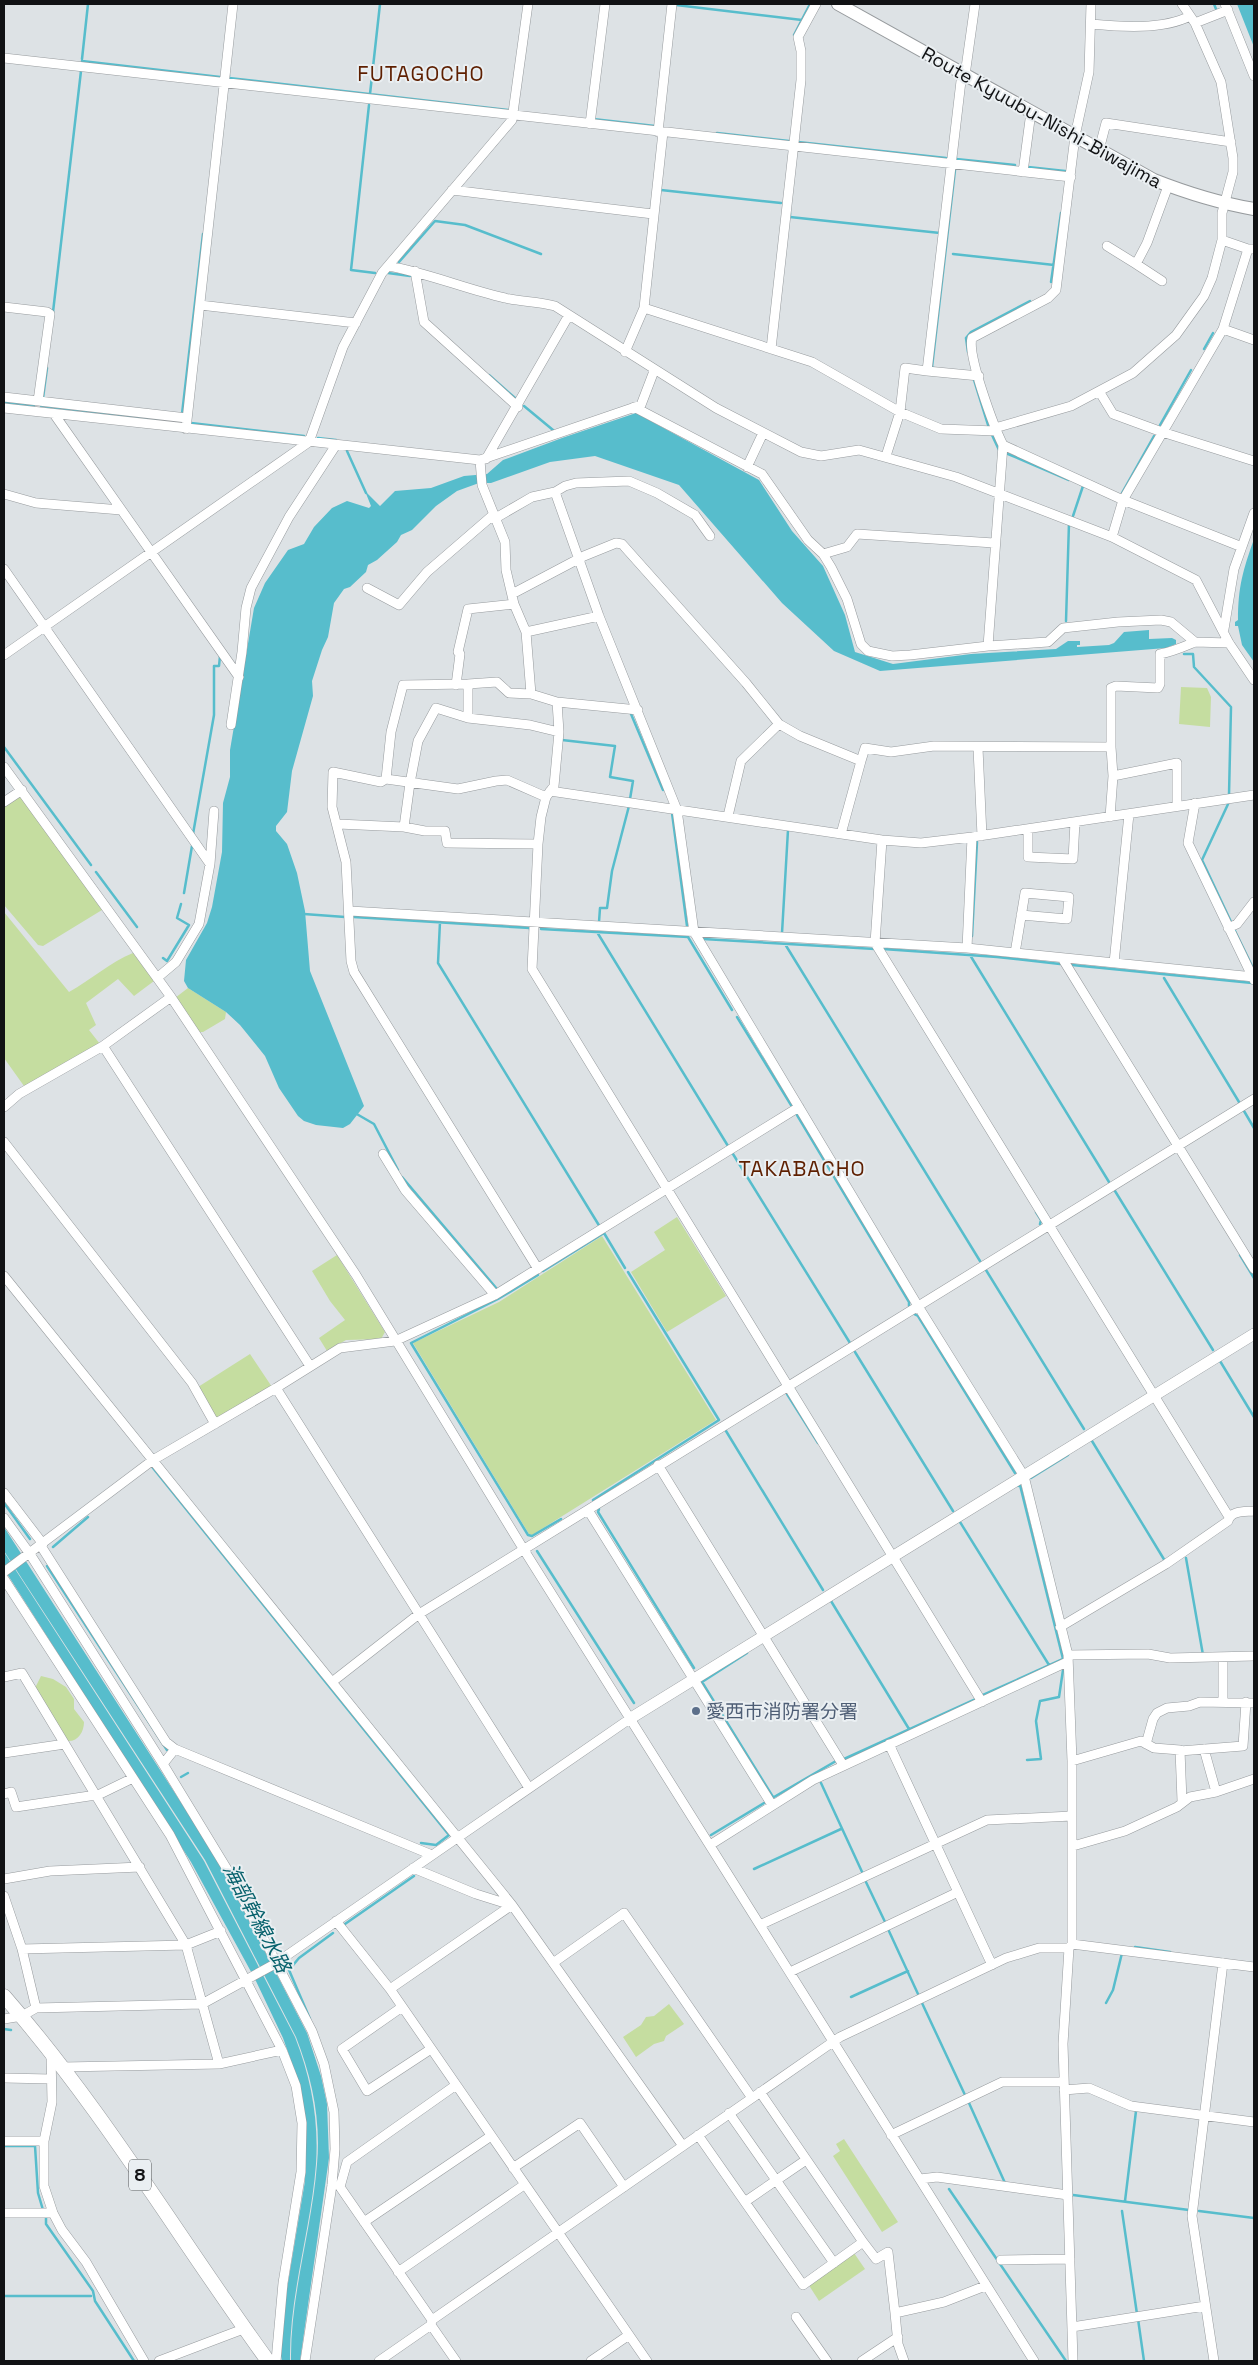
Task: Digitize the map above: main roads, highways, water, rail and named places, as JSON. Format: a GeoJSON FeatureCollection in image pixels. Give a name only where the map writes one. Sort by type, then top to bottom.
{"type":"FeatureCollection","features":[{"type":"Feature","properties":{"kind":"main road","name":"Route Kyuubu-Nishi-Biwajima"},"geometry":{"type":"LineString","coordinates":[[838,4],[1099,150],[1168,186],[1223,204],[1254,209]]}},
{"type":"Feature","properties":{"kind":"main road","name":"8"},"geometry":{"type":"LineString","coordinates":[[4,1996],[63,2067],[268,2361]]}},
{"type":"Feature","properties":{"kind":"water"},"geometry":{"type":"Polygon","coordinates":[[[1237,4],[1254,4],[1254,47],[1237,4]]]}},
{"type":"Feature","properties":{"kind":"water"},"geometry":{"type":"Polygon","coordinates":[[[636,413],[759,480],[792,531],[823,566],[845,615],[855,652],[893,664],[971,654],[1056,649],[1068,641],[1080,641],[1080,645],[1077,645],[1077,647],[1109,645],[1114,643],[1124,632],[1149,630],[1149,639],[1172,638],[1176,640],[1176,644],[1166,648],[880,671],[834,651],[782,603],[679,485],[595,456],[550,462],[491,483],[479,483],[457,491],[436,506],[412,530],[401,535],[397,542],[377,560],[368,565],[366,572],[350,587],[344,589],[334,603],[328,637],[312,681],[313,696],[292,771],[287,812],[276,826],[276,831],[287,844],[297,873],[305,911],[310,971],[364,1106],[350,1124],[343,1128],[316,1125],[304,1121],[298,1116],[279,1088],[265,1056],[240,1025],[226,1012],[188,988],[184,981],[186,960],[207,923],[212,907],[222,852],[223,803],[230,777],[230,750],[254,608],[265,583],[288,550],[304,544],[314,527],[332,508],[347,501],[369,508],[371,506],[365,491],[380,506],[395,491],[431,488],[464,476],[487,474],[503,460],[636,413]]]}},
{"type":"Feature","properties":{"kind":"water"},"geometry":{"type":"Polygon","coordinates":[[[1254,539],[1254,662],[1242,645],[1238,626],[1235,626],[1235,622],[1238,620],[1242,579],[1254,539]]]}},
{"type":"Feature","properties":{"kind":"water"},"geometry":{"type":"Polygon","coordinates":[[[4,1527],[216,1857],[307,2033],[321,2076],[327,2104],[329,2158],[300,2361],[291,2361],[294,2312],[311,2213],[318,2148],[314,2099],[302,2052],[205,1860],[4,1551],[4,1527]]]}},
{"type":"Feature","properties":{"kind":"water"},"geometry":{"type":"Polygon","coordinates":[[[4,1552],[204,1861],[301,2052],[313,2099],[317,2148],[310,2213],[296,2287],[290,2361],[282,2361],[281,2356],[283,2313],[305,2181],[306,2121],[299,2083],[283,2038],[255,1979],[191,1862],[4,1569],[4,1552]]]}},
{"type":"Feature","properties":{"kind":"waterway"},"geometry":{"type":"LineString","coordinates":[[82,59],[88,4]]}},
{"type":"Feature","properties":{"kind":"waterway"},"geometry":{"type":"LineString","coordinates":[[370,94],[380,4]]}},
{"type":"Feature","properties":{"kind":"waterway"},"geometry":{"type":"LineString","coordinates":[[794,35],[810,4]]}},
{"type":"Feature","properties":{"kind":"waterway"},"geometry":{"type":"LineString","coordinates":[[1214,4],[1216,9]]}},
{"type":"Feature","properties":{"kind":"waterway"},"geometry":{"type":"LineString","coordinates":[[676,5],[802,20]]}},
{"type":"Feature","properties":{"kind":"waterway"},"geometry":{"type":"LineString","coordinates":[[82,61],[220,77]]}},
{"type":"Feature","properties":{"kind":"waterway"},"geometry":{"type":"LineString","coordinates":[[53,312],[81,71]]}},
{"type":"Feature","properties":{"kind":"waterway"},"geometry":{"type":"LineString","coordinates":[[229,75],[229,78],[508,110]]}},
{"type":"Feature","properties":{"kind":"waterway"},"geometry":{"type":"LineString","coordinates":[[369,105],[351,270],[375,273]]}},
{"type":"Feature","properties":{"kind":"waterway"},"geometry":{"type":"LineString","coordinates":[[593,119],[655,126]]}},
{"type":"Feature","properties":{"kind":"waterway"},"geometry":{"type":"LineString","coordinates":[[717,133],[789,141]]}},
{"type":"Feature","properties":{"kind":"waterway"},"geometry":{"type":"LineString","coordinates":[[798,142],[946,158]]}},
{"type":"Feature","properties":{"kind":"waterway"},"geometry":{"type":"LineString","coordinates":[[956,157],[956,159],[1015,165]]}},
{"type":"Feature","properties":{"kind":"waterway"},"geometry":{"type":"LineString","coordinates":[[1028,167],[1065,171]]}},
{"type":"Feature","properties":{"kind":"waterway"},"geometry":{"type":"LineString","coordinates":[[934,368],[932,367],[955,170]]}},
{"type":"Feature","properties":{"kind":"waterway"},"geometry":{"type":"LineString","coordinates":[[661,190],[781,203]]}},
{"type":"Feature","properties":{"kind":"waterway"},"geometry":{"type":"LineString","coordinates":[[790,213],[790,217],[940,233]]}},
{"type":"Feature","properties":{"kind":"waterway"},"geometry":{"type":"LineString","coordinates":[[1051,282],[1061,213]]}},
{"type":"Feature","properties":{"kind":"waterway"},"geometry":{"type":"LineString","coordinates":[[399,262],[435,221],[465,225],[541,254]]}},
{"type":"Feature","properties":{"kind":"waterway"},"geometry":{"type":"LineString","coordinates":[[182,414],[203,234]]}},
{"type":"Feature","properties":{"kind":"waterway"},"geometry":{"type":"LineString","coordinates":[[953,254],[1054,265]]}},
{"type":"Feature","properties":{"kind":"waterway"},"geometry":{"type":"LineString","coordinates":[[388,273],[410,276]]}},
{"type":"Feature","properties":{"kind":"waterway"},"geometry":{"type":"LineString","coordinates":[[968,352],[966,338],[971,332],[1030,301]]}},
{"type":"Feature","properties":{"kind":"waterway"},"geometry":{"type":"LineString","coordinates":[[1204,349],[1213,333]]}},
{"type":"Feature","properties":{"kind":"waterway"},"geometry":{"type":"LineString","coordinates":[[43,398],[47,368]]}},
{"type":"Feature","properties":{"kind":"waterway"},"geometry":{"type":"LineString","coordinates":[[1160,425],[1191,370]]}},
{"type":"Feature","properties":{"kind":"waterway"},"geometry":{"type":"LineString","coordinates":[[489,375],[515,398]]}},
{"type":"Feature","properties":{"kind":"waterway"},"geometry":{"type":"LineString","coordinates":[[974,380],[988,425]]}},
{"type":"Feature","properties":{"kind":"waterway"},"geometry":{"type":"LineString","coordinates":[[4,402],[34,406]]}},
{"type":"Feature","properties":{"kind":"waterway"},"geometry":{"type":"LineString","coordinates":[[41,406],[181,422],[182,420]]}},
{"type":"Feature","properties":{"kind":"waterway"},"geometry":{"type":"LineString","coordinates":[[524,406],[553,430]]}},
{"type":"Feature","properties":{"kind":"waterway"},"geometry":{"type":"LineString","coordinates":[[191,423],[304,436]]}},
{"type":"Feature","properties":{"kind":"waterway"},"geometry":{"type":"LineString","coordinates":[[992,435],[999,450]]}},
{"type":"Feature","properties":{"kind":"waterway"},"geometry":{"type":"LineString","coordinates":[[1122,493],[1154,436]]}},
{"type":"Feature","properties":{"kind":"waterway"},"geometry":{"type":"LineString","coordinates":[[318,438],[336,440]]}},
{"type":"Feature","properties":{"kind":"waterway"},"geometry":{"type":"LineString","coordinates":[[347,451],[366,493]]}},
{"type":"Feature","properties":{"kind":"waterway"},"geometry":{"type":"LineString","coordinates":[[1008,454],[1069,480]]}},
{"type":"Feature","properties":{"kind":"waterway"},"geometry":{"type":"LineString","coordinates":[[1073,516],[1083,486],[1081,485]]}},
{"type":"Feature","properties":{"kind":"waterway"},"geometry":{"type":"LineString","coordinates":[[1066,621],[1069,523]]}},
{"type":"Feature","properties":{"kind":"waterway"},"geometry":{"type":"LineString","coordinates":[[1184,654],[1193,654],[1194,667],[1231,707],[1229,795]]}},
{"type":"Feature","properties":{"kind":"waterway"},"geometry":{"type":"LineString","coordinates":[[193,834],[214,715],[214,666],[219,666],[220,656]]}},
{"type":"Feature","properties":{"kind":"waterway"},"geometry":{"type":"LineString","coordinates":[[631,714],[663,790]]}},
{"type":"Feature","properties":{"kind":"waterway"},"geometry":{"type":"LineString","coordinates":[[562,740],[615,746],[610,777],[633,781],[630,799]]}},
{"type":"Feature","properties":{"kind":"waterway"},"geometry":{"type":"LineString","coordinates":[[4,747],[91,865]]}},
{"type":"Feature","properties":{"kind":"waterway"},"geometry":{"type":"LineString","coordinates":[[1229,802],[1202,860],[1232,924]]}},
{"type":"Feature","properties":{"kind":"waterway"},"geometry":{"type":"LineString","coordinates":[[599,922],[600,908],[607,908],[612,871],[629,806]]}},
{"type":"Feature","properties":{"kind":"waterway"},"geometry":{"type":"LineString","coordinates":[[672,813],[687,926]]}},
{"type":"Feature","properties":{"kind":"waterway"},"geometry":{"type":"LineString","coordinates":[[782,933],[788,830]]}},
{"type":"Feature","properties":{"kind":"waterway"},"geometry":{"type":"LineString","coordinates":[[972,936],[977,842]]}},
{"type":"Feature","properties":{"kind":"waterway"},"geometry":{"type":"LineString","coordinates":[[184,893],[192,846]]}},
{"type":"Feature","properties":{"kind":"waterway"},"geometry":{"type":"LineString","coordinates":[[96,872],[137,927]]}},
{"type":"Feature","properties":{"kind":"waterway"},"geometry":{"type":"LineString","coordinates":[[163,958],[167,961],[189,925],[177,918],[181,904]]}},
{"type":"Feature","properties":{"kind":"waterway"},"geometry":{"type":"LineString","coordinates":[[304,914],[345,917]]}},
{"type":"Feature","properties":{"kind":"waterway"},"geometry":{"type":"LineString","coordinates":[[354,917],[530,928],[530,930]]}},
{"type":"Feature","properties":{"kind":"waterway"},"geometry":{"type":"LineString","coordinates":[[440,922],[438,963],[600,1227]]}},
{"type":"Feature","properties":{"kind":"waterway"},"geometry":{"type":"LineString","coordinates":[[541,929],[688,937],[732,1010]]}},
{"type":"Feature","properties":{"kind":"waterway"},"geometry":{"type":"LineString","coordinates":[[1234,929],[1254,970]]}},
{"type":"Feature","properties":{"kind":"waterway"},"geometry":{"type":"LineString","coordinates":[[597,932],[728,1146]]}},
{"type":"Feature","properties":{"kind":"waterway"},"geometry":{"type":"LineString","coordinates":[[703,939],[875,949]]}},
{"type":"Feature","properties":{"kind":"waterway"},"geometry":{"type":"LineString","coordinates":[[785,944],[980,1261]]}},
{"type":"Feature","properties":{"kind":"waterway"},"geometry":{"type":"LineString","coordinates":[[883,949],[997,957],[1060,964]]}},
{"type":"Feature","properties":{"kind":"waterway"},"geometry":{"type":"LineString","coordinates":[[970,955],[1109,1182]]}},
{"type":"Feature","properties":{"kind":"waterway"},"geometry":{"type":"LineString","coordinates":[[1072,965],[1252,983]]}},
{"type":"Feature","properties":{"kind":"waterway"},"geometry":{"type":"LineString","coordinates":[[1164,978],[1239,1102]]}},
{"type":"Feature","properties":{"kind":"waterway"},"geometry":{"type":"LineString","coordinates":[[737,1017],[791,1105]]}},
{"type":"Feature","properties":{"kind":"waterway"},"geometry":{"type":"LineString","coordinates":[[1244,1111],[1254,1128]]}},
{"type":"Feature","properties":{"kind":"waterway"},"geometry":{"type":"LineString","coordinates":[[355,1113],[374,1124],[398,1170]]}},
{"type":"Feature","properties":{"kind":"waterway"},"geometry":{"type":"LineString","coordinates":[[797,1115],[909,1302],[909,1306]]}},
{"type":"Feature","properties":{"kind":"waterway"},"geometry":{"type":"LineString","coordinates":[[733,1154],[850,1343]]}},
{"type":"Feature","properties":{"kind":"waterway"},"geometry":{"type":"LineString","coordinates":[[402,1177],[497,1289]]}},
{"type":"Feature","properties":{"kind":"waterway"},"geometry":{"type":"LineString","coordinates":[[1115,1191],[1213,1350]]}},
{"type":"Feature","properties":{"kind":"waterway"},"geometry":{"type":"LineString","coordinates":[[1036,1212],[1041,1220],[1040,1224]]}},
{"type":"Feature","properties":{"kind":"waterway"},"geometry":{"type":"LineString","coordinates":[[543,1271],[604,1233],[625,1268]]}},
{"type":"Feature","properties":{"kind":"waterway"},"geometry":{"type":"LineString","coordinates":[[1240,1255],[1254,1278]]}},
{"type":"Feature","properties":{"kind":"waterway"},"geometry":{"type":"LineString","coordinates":[[986,1270],[1084,1429]]}},
{"type":"Feature","properties":{"kind":"waterway"},"geometry":{"type":"LineString","coordinates":[[593,1500],[719,1420],[628,1272]]}},
{"type":"Feature","properties":{"kind":"waterway"},"geometry":{"type":"LineString","coordinates":[[538,1275],[498,1299],[411,1343],[528,1535],[532,1536],[561,1519]]}},
{"type":"Feature","properties":{"kind":"waterway"},"geometry":{"type":"LineString","coordinates":[[914,1314],[918,1316],[1015,1473]]}},
{"type":"Feature","properties":{"kind":"waterway"},"geometry":{"type":"LineString","coordinates":[[855,1352],[953,1511]]}},
{"type":"Feature","properties":{"kind":"waterway"},"geometry":{"type":"LineString","coordinates":[[1220,1361],[1254,1417]]}},
{"type":"Feature","properties":{"kind":"waterway"},"geometry":{"type":"LineString","coordinates":[[787,1394],[818,1443]]}},
{"type":"Feature","properties":{"kind":"waterway"},"geometry":{"type":"LineString","coordinates":[[726,1431],[823,1590]]}},
{"type":"Feature","properties":{"kind":"waterway"},"geometry":{"type":"LineString","coordinates":[[1092,1441],[1165,1561]]}},
{"type":"Feature","properties":{"kind":"waterway"},"geometry":{"type":"LineString","coordinates":[[1031,1478],[1068,1455]]}},
{"type":"Feature","properties":{"kind":"waterway"},"geometry":{"type":"LineString","coordinates":[[153,1468],[449,1835],[436,1845],[421,1843]]}},
{"type":"Feature","properties":{"kind":"waterway"},"geometry":{"type":"LineString","coordinates":[[983,1695],[1063,1659],[1020,1485],[1018,1486]]}},
{"type":"Feature","properties":{"kind":"waterway"},"geometry":{"type":"LineString","coordinates":[[4,1503],[30,1539]]}},
{"type":"Feature","properties":{"kind":"waterway"},"geometry":{"type":"LineString","coordinates":[[599,1509],[598,1512],[694,1668]]}},
{"type":"Feature","properties":{"kind":"waterway"},"geometry":{"type":"LineString","coordinates":[[53,1547],[88,1517]]}},
{"type":"Feature","properties":{"kind":"waterway"},"geometry":{"type":"LineString","coordinates":[[960,1522],[1049,1665]]}},
{"type":"Feature","properties":{"kind":"waterway"},"geometry":{"type":"LineString","coordinates":[[537,1551],[634,1703]]}},
{"type":"Feature","properties":{"kind":"waterway"},"geometry":{"type":"LineString","coordinates":[[1186,1558],[1203,1655]]}},
{"type":"Feature","properties":{"kind":"waterway"},"geometry":{"type":"LineString","coordinates":[[47,1566],[167,1750]]}},
{"type":"Feature","properties":{"kind":"waterway"},"geometry":{"type":"LineString","coordinates":[[831,1601],[909,1729]]}},
{"type":"Feature","properties":{"kind":"waterway"},"geometry":{"type":"LineString","coordinates":[[747,1653],[702,1682],[773,1797]]}},
{"type":"Feature","properties":{"kind":"waterway"},"geometry":{"type":"LineString","coordinates":[[1027,1760],[1041,1759],[1036,1721],[1040,1701],[1059,1697],[1063,1670]]}},
{"type":"Feature","properties":{"kind":"waterway"},"geometry":{"type":"LineString","coordinates":[[844,1759],[976,1699]]}},
{"type":"Feature","properties":{"kind":"waterway"},"geometry":{"type":"LineString","coordinates":[[774,1797],[836,1761]]}},
{"type":"Feature","properties":{"kind":"waterway"},"geometry":{"type":"LineString","coordinates":[[181,1777],[188,1773]]}},
{"type":"Feature","properties":{"kind":"waterway"},"geometry":{"type":"LineString","coordinates":[[821,1783],[863,1874]]}},
{"type":"Feature","properties":{"kind":"waterway"},"geometry":{"type":"LineString","coordinates":[[711,1835],[764,1803]]}},
{"type":"Feature","properties":{"kind":"waterway"},"geometry":{"type":"LineString","coordinates":[[754,1869],[841,1829]]}},
{"type":"Feature","properties":{"kind":"waterway"},"geometry":{"type":"LineString","coordinates":[[345,1924],[414,1876]]}},
{"type":"Feature","properties":{"kind":"waterway"},"geometry":{"type":"LineString","coordinates":[[865,1880],[886,1924]]}},
{"type":"Feature","properties":{"kind":"waterway"},"geometry":{"type":"LineString","coordinates":[[888,1929],[918,1994]]}},
{"type":"Feature","properties":{"kind":"waterway","name":"海部幹線水路"},"geometry":{"type":"LineString","coordinates":[[310,2019],[289,1970],[299,1958],[333,1933]]}},
{"type":"Feature","properties":{"kind":"waterway"},"geometry":{"type":"LineString","coordinates":[[1135,1947],[1170,1952]]}},
{"type":"Feature","properties":{"kind":"waterway"},"geometry":{"type":"LineString","coordinates":[[1106,2003],[1113,1990],[1122,1953]]}},
{"type":"Feature","properties":{"kind":"waterway"},"geometry":{"type":"LineString","coordinates":[[851,1997],[908,1971]]}},
{"type":"Feature","properties":{"kind":"waterway"},"geometry":{"type":"LineString","coordinates":[[922,2003],[965,2095]]}},
{"type":"Feature","properties":{"kind":"waterway"},"geometry":{"type":"LineString","coordinates":[[4,2029],[11,2030]]}},
{"type":"Feature","properties":{"kind":"waterway"},"geometry":{"type":"LineString","coordinates":[[969,2103],[1005,2183]]}},
{"type":"Feature","properties":{"kind":"waterway"},"geometry":{"type":"LineString","coordinates":[[1125,2201],[1136,2111]]}},
{"type":"Feature","properties":{"kind":"waterway"},"geometry":{"type":"LineString","coordinates":[[4,2146],[35,2146],[38,2193],[43,2210]]}},
{"type":"Feature","properties":{"kind":"waterway"},"geometry":{"type":"LineString","coordinates":[[949,2189],[1066,2361]]}},
{"type":"Feature","properties":{"kind":"waterway"},"geometry":{"type":"LineString","coordinates":[[1073,2195],[1189,2210]]}},
{"type":"Feature","properties":{"kind":"waterway"},"geometry":{"type":"LineString","coordinates":[[1122,2211],[1137,2314]]}},
{"type":"Feature","properties":{"kind":"waterway"},"geometry":{"type":"LineString","coordinates":[[1199,2211],[1254,2218]]}},
{"type":"Feature","properties":{"kind":"waterway"},"geometry":{"type":"LineString","coordinates":[[46,2215],[46,2224],[93,2291],[95,2301],[134,2361]]}},
{"type":"Feature","properties":{"kind":"waterway"},"geometry":{"type":"LineString","coordinates":[[4,2296],[91,2296]]}},
{"type":"Feature","properties":{"kind":"waterway"},"geometry":{"type":"LineString","coordinates":[[1138,2319],[1144,2361]]}},
{"type":"Feature","properties":{"kind":"place","name":"愛西市消防署分署"},"geometry":{"type":"Point","coordinates":[696,1711]}},
{"type":"Feature","properties":{"kind":"district","name":"FUTAGOCHO"},"geometry":{"type":"Point","coordinates":[421,74]}},
{"type":"Feature","properties":{"kind":"district","name":"TAKABACHO"},"geometry":{"type":"Point","coordinates":[802,1169]}}]}
